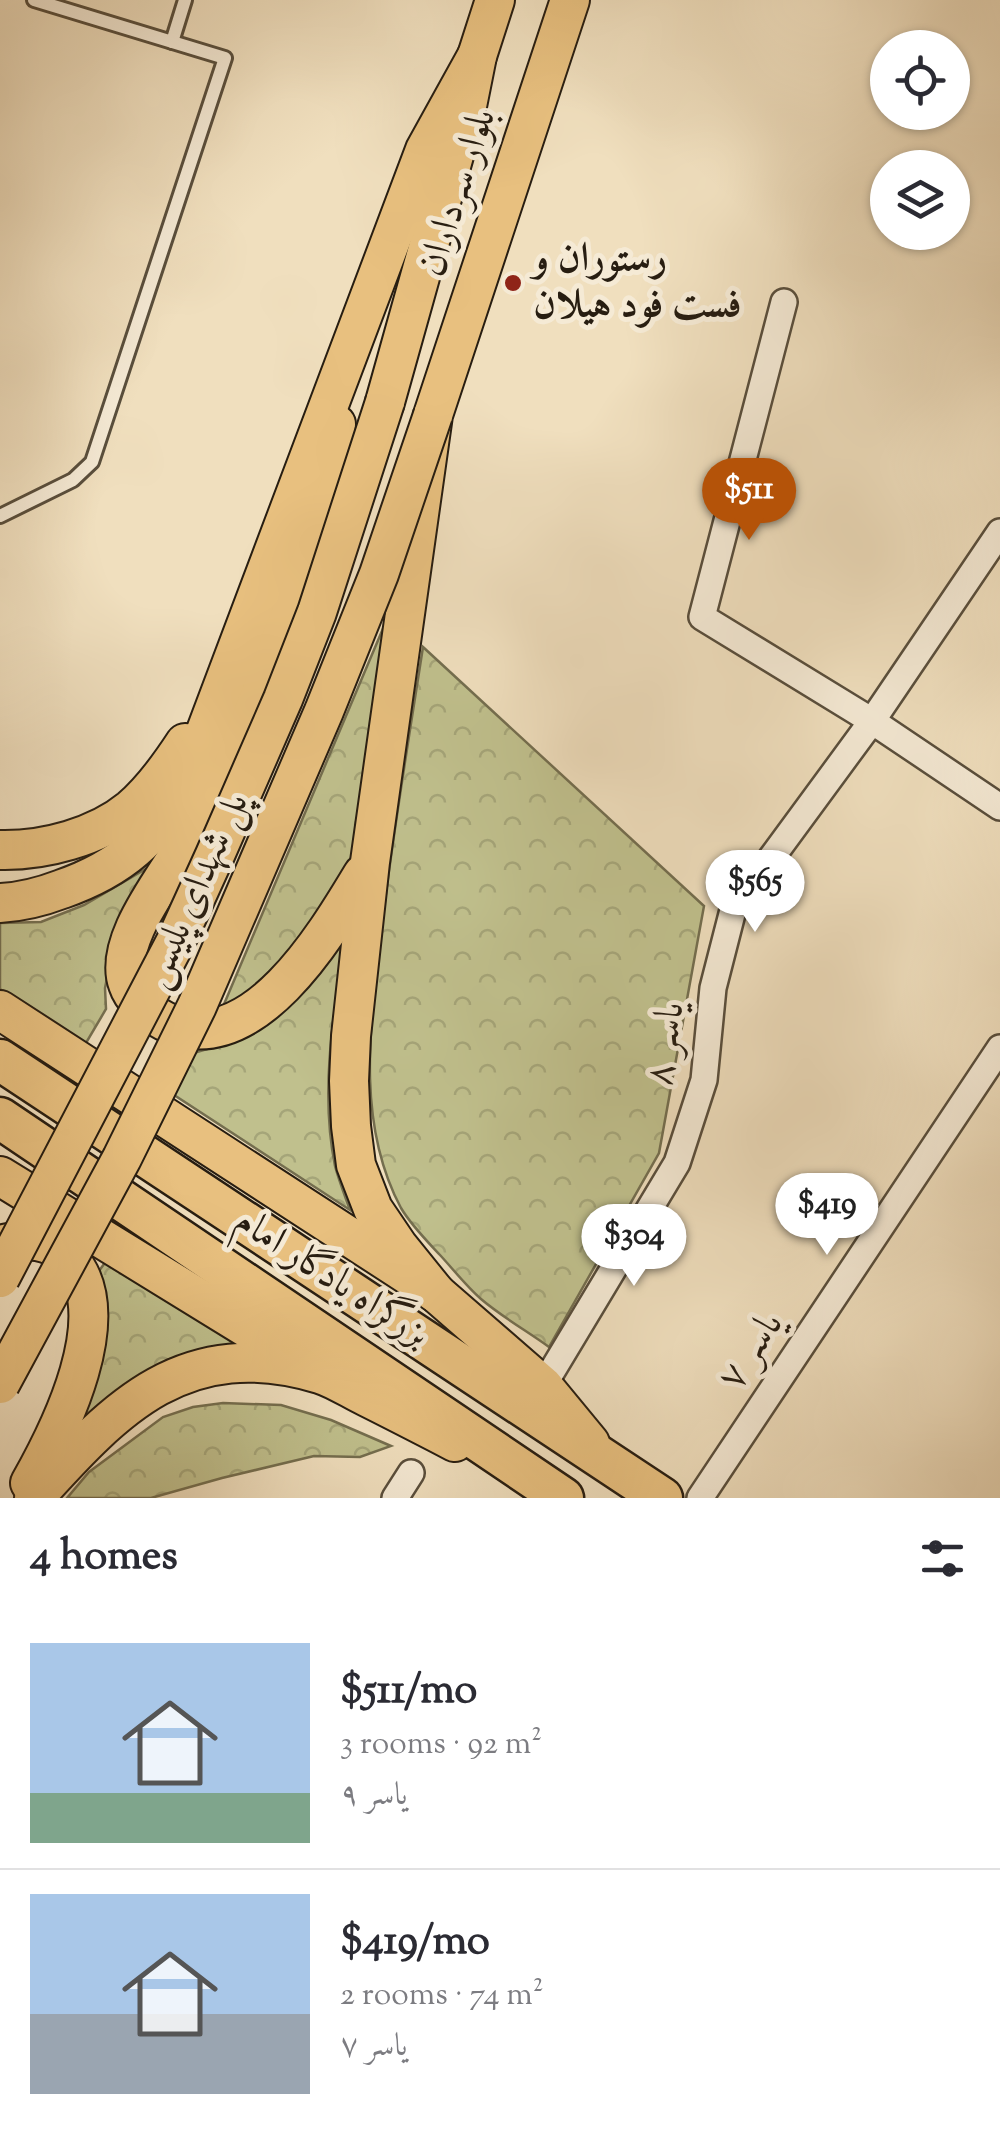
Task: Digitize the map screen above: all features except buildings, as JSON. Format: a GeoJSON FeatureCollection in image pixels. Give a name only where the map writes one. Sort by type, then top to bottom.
{"type":"FeatureCollection","features":[{"type":"Feature","properties":{"kind":"highway","name":"بزرگراه یادگار امام"},"geometry":{"type":"LineString","coordinates":[[0,1060],[662,1498]]}},
{"type":"Feature","properties":{"kind":"highway","name":"بزرگراه یادگار امام"},"geometry":{"type":"LineString","coordinates":[[0,1118],[563,1498]]}},
{"type":"Feature","properties":{"kind":"main road","name":"بلوار سرداران"},"geometry":{"type":"LineString","coordinates":[[385,402],[495,0]]}},
{"type":"Feature","properties":{"kind":"main road","name":"بلوار سرداران"},"geometry":{"type":"LineString","coordinates":[[434,415],[570,0]]}},
{"type":"Feature","properties":{"kind":"main road"},"geometry":{"type":"LineString","coordinates":[[0,904],[24,902],[91,879],[122,861],[168,814],[186,784],[425,150],[477,56]]}},
{"type":"Feature","properties":{"kind":"main road"},"geometry":{"type":"LineString","coordinates":[[338,376],[335,452],[320,524],[190,837],[131,935],[127,982],[138,1003],[168,1023],[196,1031],[217,1028],[248,1014],[290,980],[330,929],[370,862]]}},
{"type":"Feature","properties":{"kind":"main road","name":"پل شهدای پلیس"},"geometry":{"type":"LineString","coordinates":[[0,1278],[166,961],[215,855],[317,612],[385,402]]}},
{"type":"Feature","properties":{"kind":"main road"},"geometry":{"type":"LineString","coordinates":[[434,415],[370,862],[349,1066],[356,1165],[373,1208],[436,1292]]}},
{"type":"Feature","properties":{"kind":"main road","name":"پل شهدای پلیس"},"geometry":{"type":"LineString","coordinates":[[0,1384],[122,1158],[204,990],[331,694],[434,415]]}},
{"type":"Feature","properties":{"kind":"main road"},"geometry":{"type":"LineString","coordinates":[[0,850],[48,845],[90,834],[130,810],[163,776],[226,682]]}},
{"type":"Feature","properties":{"kind":"main road"},"geometry":{"type":"LineString","coordinates":[[0,1010],[436,1292],[543,1386],[601,1457]]}},
{"type":"Feature","properties":{"kind":"main road"},"geometry":{"type":"LineString","coordinates":[[0,1176],[323,1374],[464,1447],[528,1474]]}},
{"type":"Feature","properties":{"kind":"main road"},"geometry":{"type":"LineString","coordinates":[[0,1245],[37,1240],[64,1252],[83,1282],[88,1318],[84,1358],[67,1408],[21,1498]]}},
{"type":"Feature","properties":{"kind":"main road"},"geometry":{"type":"LineString","coordinates":[[34,1498],[104,1423],[174,1376],[229,1362],[286,1366],[323,1374]]}},
{"type":"Feature","properties":{"kind":"street"},"geometry":{"type":"LineString","coordinates":[[784,302],[702,617],[872,721],[1000,807]]}},
{"type":"Feature","properties":{"kind":"street","name":"یاسر ۸"},"geometry":{"type":"LineString","coordinates":[[543,1386],[677,1163],[704,1080],[714,988],[733,910],[872,721],[1000,532]]}},
{"type":"Feature","properties":{"kind":"street","name":"یاسر ۷"},"geometry":{"type":"LineString","coordinates":[[700,1498],[1000,1048]]}},
{"type":"Feature","properties":{"kind":"street"},"geometry":{"type":"LineString","coordinates":[[395,1498],[411,1473]]}},
{"type":"Feature","properties":{"kind":"lane"},"geometry":{"type":"LineString","coordinates":[[0,516],[73,480],[92,462],[226,58],[34,0]]}},
{"type":"Feature","properties":{"kind":"lane"},"geometry":{"type":"LineString","coordinates":[[172,42],[186,0]]}},
{"type":"Feature","properties":{"kind":"green space"},"geometry":{"type":"Polygon","coordinates":[[[390,612],[361,839],[338,885],[299,946],[253,994],[222,1009],[390,612]]]}},
{"type":"Feature","properties":{"kind":"green space"},"geometry":{"type":"Polygon","coordinates":[[[423,647],[704,906],[659,1153],[549,1347],[481,1299],[414,1226],[386,1174],[376,1138],[370,1065],[374,990],[423,647]]]}},
{"type":"Feature","properties":{"kind":"green space"},"geometry":{"type":"Polygon","coordinates":[[[156,863],[113,948],[105,988],[106,1009],[86,1043],[0,989],[0,923],[41,922],[84,905],[156,863]]]}},
{"type":"Feature","properties":{"kind":"green space"},"geometry":{"type":"Polygon","coordinates":[[[347,928],[330,1047],[328,1106],[335,1166],[350,1210],[168,1091],[187,1055],[266,1024],[315,979],[347,928]]]}},
{"type":"Feature","properties":{"kind":"green space"},"geometry":{"type":"Polygon","coordinates":[[[107,1260],[239,1343],[167,1360],[113,1396],[73,1430],[96,1275],[107,1260]]]}},
{"type":"Feature","properties":{"kind":"green space"},"geometry":{"type":"Polygon","coordinates":[[[223,1403],[281,1405],[331,1420],[391,1446],[360,1457],[314,1456],[151,1498],[67,1498],[89,1472],[163,1417],[223,1403]]]}},
{"type":"Feature","properties":{"kind":"place","name":"رستوران و فست فود هیلان"},"geometry":{"type":"Point","coordinates":[513,283]}}]}
